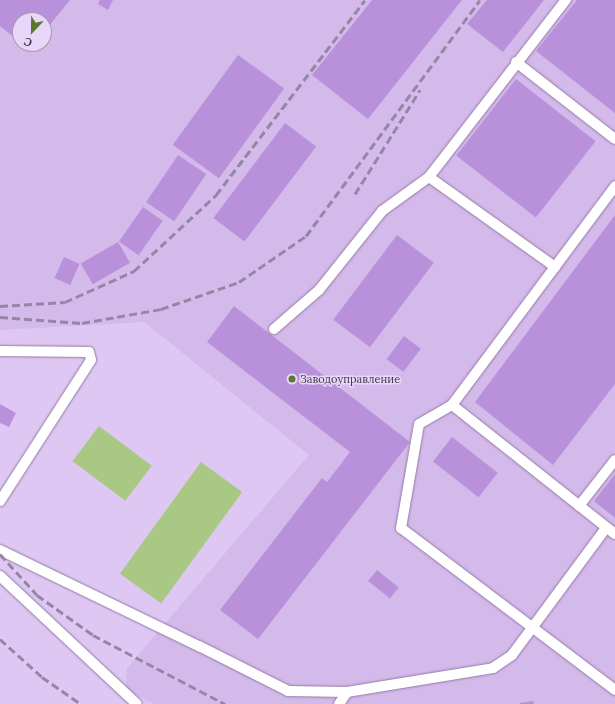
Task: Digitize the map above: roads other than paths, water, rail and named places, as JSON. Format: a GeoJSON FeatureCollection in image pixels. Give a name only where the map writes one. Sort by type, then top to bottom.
{"type":"FeatureCollection","features":[{"type":"Feature","properties":{"kind":"lane"},"geometry":{"type":"LineString","coordinates":[[274,329],[319,290],[382,212],[429,177],[516,62],[566,0]]}},
{"type":"Feature","properties":{"kind":"lane"},"geometry":{"type":"LineString","coordinates":[[516,62],[615,139]]}},
{"type":"Feature","properties":{"kind":"lane"},"geometry":{"type":"LineString","coordinates":[[429,177],[554,267]]}},
{"type":"Feature","properties":{"kind":"lane"},"geometry":{"type":"LineString","coordinates":[[615,186],[452,405],[419,424],[401,528],[615,690]]}},
{"type":"Feature","properties":{"kind":"lane"},"geometry":{"type":"LineString","coordinates":[[0,351],[89,352],[92,360],[0,501]]}},
{"type":"Feature","properties":{"kind":"lane"},"geometry":{"type":"LineString","coordinates":[[452,405],[615,534]]}},
{"type":"Feature","properties":{"kind":"lane"},"geometry":{"type":"LineString","coordinates":[[579,506],[615,460]]}},
{"type":"Feature","properties":{"kind":"lane"},"geometry":{"type":"LineString","coordinates":[[0,550],[199,646],[288,692],[347,692],[493,668],[512,655],[533,629],[606,528]]}},
{"type":"Feature","properties":{"kind":"lane"},"geometry":{"type":"LineString","coordinates":[[0,576],[137,704]]}},
{"type":"Feature","properties":{"kind":"lane"},"geometry":{"type":"LineString","coordinates":[[340,704],[347,692]]}},
{"type":"Feature","properties":{"kind":"railway"},"geometry":{"type":"LineString","coordinates":[[0,306],[65,302],[134,271],[216,195],[365,0]]}},
{"type":"Feature","properties":{"kind":"railway"},"geometry":{"type":"LineString","coordinates":[[0,317],[82,323],[161,309],[239,282],[306,236],[480,0]]}},
{"type":"Feature","properties":{"kind":"railway"},"geometry":{"type":"LineString","coordinates":[[355,194],[420,90]]}},
{"type":"Feature","properties":{"kind":"railway"},"geometry":{"type":"LineString","coordinates":[[0,554],[37,595],[93,635],[225,704]]}},
{"type":"Feature","properties":{"kind":"railway"},"geometry":{"type":"LineString","coordinates":[[0,639],[42,677],[81,704]]}},
{"type":"Feature","properties":{"kind":"place","name":"Заводоуправление"},"geometry":{"type":"Point","coordinates":[292,379]}}]}
